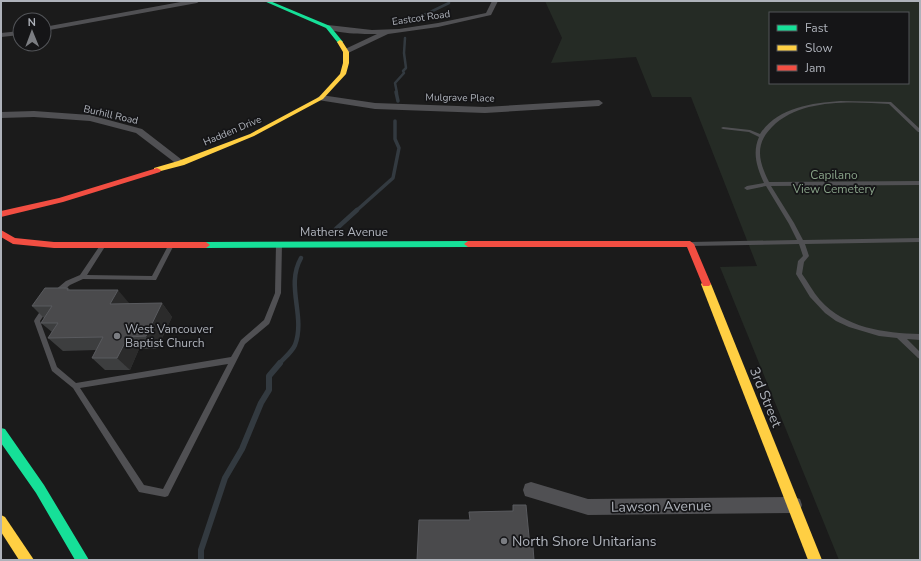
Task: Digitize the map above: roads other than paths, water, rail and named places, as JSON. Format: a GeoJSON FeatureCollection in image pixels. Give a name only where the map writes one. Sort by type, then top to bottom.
{"type":"FeatureCollection","features":[{"type":"Feature","properties":{"kind":"main road"},"geometry":{"type":"LineString","coordinates":[[266,1],[328,27],[339,40],[346,52]]}},
{"type":"Feature","properties":{"kind":"main road","name":"Hadden Drive"},"geometry":{"type":"LineString","coordinates":[[1,214],[60,200],[181,163],[252,135],[321,98],[342,74],[346,62],[346,52]]}},
{"type":"Feature","properties":{"kind":"main road","name":"Mathers Avenue"},"geometry":{"type":"LineString","coordinates":[[1,233],[13,241],[54,245],[690,244]]}},
{"type":"Feature","properties":{"kind":"main road","name":"3rd Street"},"geometry":{"type":"LineString","coordinates":[[690,244],[816,560]]}},
{"type":"Feature","properties":{"kind":"main road"},"geometry":{"type":"LineString","coordinates":[[1,433],[40,489],[82,560]]}},
{"type":"Feature","properties":{"kind":"main road"},"geometry":{"type":"LineString","coordinates":[[1,521],[27,560]]}},
{"type":"Feature","properties":{"kind":"street"},"geometry":{"type":"LineString","coordinates":[[52,28],[197,1]]}},
{"type":"Feature","properties":{"kind":"street","name":"Eastcot Road"},"geometry":{"type":"LineString","coordinates":[[328,27],[355,31],[388,32],[463,20],[490,14],[495,1]]}},
{"type":"Feature","properties":{"kind":"street","name":"Eastcot Road"},"geometry":{"type":"LineString","coordinates":[[346,52],[388,32]]}},
{"type":"Feature","properties":{"kind":"street"},"geometry":{"type":"LineString","coordinates":[[1,36],[12,34]]}},
{"type":"Feature","properties":{"kind":"street","name":"Mulgrave Place"},"geometry":{"type":"LineString","coordinates":[[321,98],[375,106],[485,110],[599,103]]}},
{"type":"Feature","properties":{"kind":"street","name":"Burhill Road"},"geometry":{"type":"LineString","coordinates":[[1,115],[34,114],[90,118],[139,131],[181,163]]}},
{"type":"Feature","properties":{"kind":"street","name":"Lawson Avenue"},"geometry":{"type":"LineString","coordinates":[[531,490],[588,507],[794,505]]}},
{"type":"Feature","properties":{"kind":"lane"},"geometry":{"type":"LineString","coordinates":[[920,131],[890,103],[847,102],[800,108],[777,119],[761,136],[757,146],[757,158],[761,172],[802,242],[806,256],[801,261],[799,274],[817,301],[832,316],[872,332],[900,337],[920,337]]}},
{"type":"Feature","properties":{"kind":"lane"},"geometry":{"type":"LineString","coordinates":[[722,128],[750,131],[761,136]]}},
{"type":"Feature","properties":{"kind":"lane"},"geometry":{"type":"LineString","coordinates":[[747,188],[768,184],[920,183]]}},
{"type":"Feature","properties":{"kind":"lane"},"geometry":{"type":"LineString","coordinates":[[690,244],[920,240]]}},
{"type":"Feature","properties":{"kind":"lane"},"geometry":{"type":"LineString","coordinates":[[82,277],[103,244]]}},
{"type":"Feature","properties":{"kind":"lane"},"geometry":{"type":"LineString","coordinates":[[171,244],[154,278],[82,277],[68,283],[49,301],[37,321],[54,369],[74,386],[142,489],[164,493],[243,342],[268,322],[278,293],[280,244]]}},
{"type":"Feature","properties":{"kind":"lane"},"geometry":{"type":"LineString","coordinates":[[900,337],[920,356]]}},
{"type":"Feature","properties":{"kind":"lane"},"geometry":{"type":"LineString","coordinates":[[74,386],[233,360]]}},
{"type":"Feature","properties":{"kind":"waterway"},"geometry":{"type":"LineString","coordinates":[[420,20],[424,15],[449,3],[449,1]]}},
{"type":"Feature","properties":{"kind":"waterway"},"geometry":{"type":"LineString","coordinates":[[397,93],[395,83],[404,73],[403,71],[406,68],[404,53],[405,38]]}},
{"type":"Feature","properties":{"kind":"waterway"},"geometry":{"type":"LineString","coordinates":[[396,92],[398,101]]}},
{"type":"Feature","properties":{"kind":"waterway"},"geometry":{"type":"LineString","coordinates":[[356,211],[393,178],[399,148],[395,139],[395,121]]}},
{"type":"Feature","properties":{"kind":"waterway"},"geometry":{"type":"LineString","coordinates":[[336,229],[357,210]]}},
{"type":"Feature","properties":{"kind":"waterway"},"geometry":{"type":"LineString","coordinates":[[280,363],[294,348],[298,334],[295,279],[301,258]]}},
{"type":"Feature","properties":{"kind":"waterway"},"geometry":{"type":"LineString","coordinates":[[201,560],[201,550],[225,478],[242,449],[261,403],[269,390],[269,376],[280,363]]}},
{"type":"Feature","properties":{"kind":"place","name":"West Vancouver Baptist Church"},"geometry":{"type":"Point","coordinates":[117,336]}},
{"type":"Feature","properties":{"kind":"place","name":"North Shore Unitarians"},"geometry":{"type":"Point","coordinates":[504,541]}},
{"type":"Feature","properties":{"kind":"park label","name":"Capilano View Cemetery"},"geometry":{"type":"Point","coordinates":[834,182]}}]}
